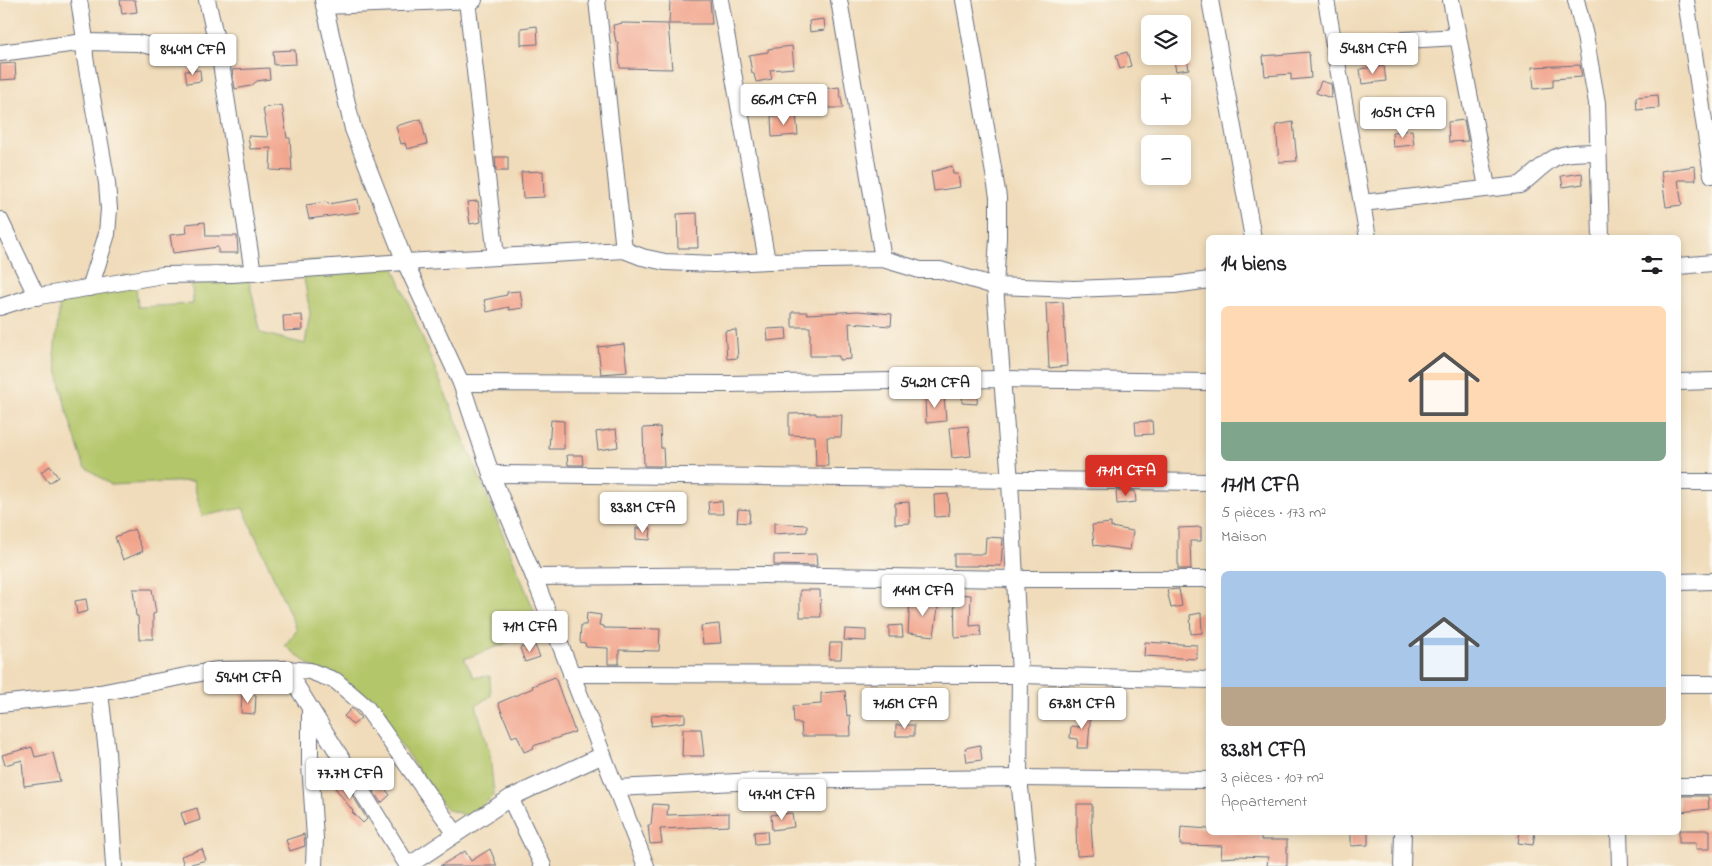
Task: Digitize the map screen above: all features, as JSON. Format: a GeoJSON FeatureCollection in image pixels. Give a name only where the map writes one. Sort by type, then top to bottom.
{"type":"FeatureCollection","features":[{"type":"Feature","properties":{"kind":"street"},"geometry":{"type":"LineString","coordinates":[[79,0],[86,57],[107,183],[109,209],[107,234],[90,288]]}},
{"type":"Feature","properties":{"kind":"street"},"geometry":{"type":"LineString","coordinates":[[207,0],[220,57],[253,273]]}},
{"type":"Feature","properties":{"kind":"street"},"geometry":{"type":"LineString","coordinates":[[467,0],[496,257]]}},
{"type":"Feature","properties":{"kind":"street"},"geometry":{"type":"LineString","coordinates":[[474,0],[324,3],[353,129],[405,262],[461,383],[491,474],[534,577],[646,866]]}},
{"type":"Feature","properties":{"kind":"street"},"geometry":{"type":"LineString","coordinates":[[597,0],[624,250]]}},
{"type":"Feature","properties":{"kind":"street"},"geometry":{"type":"LineString","coordinates":[[720,0],[767,261]]}},
{"type":"Feature","properties":{"kind":"street"},"geometry":{"type":"LineString","coordinates":[[839,0],[883,259]]}},
{"type":"Feature","properties":{"kind":"street"},"geometry":{"type":"LineString","coordinates":[[964,0],[998,197],[995,286],[1010,481],[1020,675],[1019,778],[1028,866]]}},
{"type":"Feature","properties":{"kind":"street"},"geometry":{"type":"LineString","coordinates":[[1210,0],[1252,235]]}},
{"type":"Feature","properties":{"kind":"street"},"geometry":{"type":"LineString","coordinates":[[1326,0],[1367,235]]}},
{"type":"Feature","properties":{"kind":"street"},"geometry":{"type":"LineString","coordinates":[[1451,0],[1487,187]]}},
{"type":"Feature","properties":{"kind":"street"},"geometry":{"type":"LineString","coordinates":[[1576,0],[1585,36],[1597,103],[1600,235]]}},
{"type":"Feature","properties":{"kind":"street"},"geometry":{"type":"LineString","coordinates":[[1686,0],[1712,175]]}},
{"type":"Feature","properties":{"kind":"street"},"geometry":{"type":"LineString","coordinates":[[1334,44],[1458,37]]}},
{"type":"Feature","properties":{"kind":"street"},"geometry":{"type":"LineString","coordinates":[[0,53],[84,42],[137,43],[182,53],[220,57]]}},
{"type":"Feature","properties":{"kind":"street"},"geometry":{"type":"LineString","coordinates":[[1362,203],[1520,184],[1530,178],[1551,159],[1564,154],[1598,152]]}},
{"type":"Feature","properties":{"kind":"street"},"geometry":{"type":"LineString","coordinates":[[0,220],[37,297]]}},
{"type":"Feature","properties":{"kind":"street"},"geometry":{"type":"LineString","coordinates":[[0,307],[37,297],[163,275],[253,273],[405,262],[624,250],[642,257],[665,262],[714,264],[883,259],[920,270],[940,270],[995,286],[1074,289],[1174,284],[1206,280]]}},
{"type":"Feature","properties":{"kind":"street"},"geometry":{"type":"LineString","coordinates":[[1681,266],[1712,263]]}},
{"type":"Feature","properties":{"kind":"street"},"geometry":{"type":"LineString","coordinates":[[461,383],[728,384],[1001,378],[1206,382]]}},
{"type":"Feature","properties":{"kind":"street"},"geometry":{"type":"LineString","coordinates":[[1681,382],[1712,380]]}},
{"type":"Feature","properties":{"kind":"street"},"geometry":{"type":"LineString","coordinates":[[491,474],[1206,482]]}},
{"type":"Feature","properties":{"kind":"street"},"geometry":{"type":"LineString","coordinates":[[1681,482],[1712,482]]}},
{"type":"Feature","properties":{"kind":"street"},"geometry":{"type":"LineString","coordinates":[[534,577],[761,575],[1015,579],[1206,579]]}},
{"type":"Feature","properties":{"kind":"street"},"geometry":{"type":"LineString","coordinates":[[1681,582],[1712,581]]}},
{"type":"Feature","properties":{"kind":"street"},"geometry":{"type":"LineString","coordinates":[[286,669],[408,866],[510,798],[603,755]]}},
{"type":"Feature","properties":{"kind":"street"},"geometry":{"type":"LineString","coordinates":[[0,704],[100,693],[216,670],[286,669],[310,671],[336,681],[366,707],[456,834]]}},
{"type":"Feature","properties":{"kind":"street"},"geometry":{"type":"LineString","coordinates":[[571,674],[1020,675],[1206,680]]}},
{"type":"Feature","properties":{"kind":"street"},"geometry":{"type":"LineString","coordinates":[[1681,684],[1712,684]]}},
{"type":"Feature","properties":{"kind":"street"},"geometry":{"type":"LineString","coordinates":[[100,693],[107,752],[114,866]]}},
{"type":"Feature","properties":{"kind":"street"},"geometry":{"type":"LineString","coordinates":[[310,709],[310,764],[315,838],[314,866]]}},
{"type":"Feature","properties":{"kind":"street"},"geometry":{"type":"LineString","coordinates":[[616,788],[757,781],[1019,778],[1206,780]]}},
{"type":"Feature","properties":{"kind":"street"},"geometry":{"type":"LineString","coordinates":[[1681,786],[1712,786]]}},
{"type":"Feature","properties":{"kind":"street"},"geometry":{"type":"LineString","coordinates":[[510,798],[543,866]]}},
{"type":"Feature","properties":{"kind":"street"},"geometry":{"type":"LineString","coordinates":[[1402,835],[1402,866]]}},
{"type":"Feature","properties":{"kind":"street"},"geometry":{"type":"LineString","coordinates":[[1619,835],[1620,866]]}},
{"type":"Feature","properties":{"kind":"green space"},"geometry":{"type":"Polygon","coordinates":[[[389,256],[542,630],[464,659],[474,677],[490,676],[491,696],[476,705],[490,754],[494,795],[471,817],[446,809],[364,693],[310,666],[285,645],[297,630],[243,508],[202,516],[193,481],[111,485],[84,466],[66,409],[54,355],[60,301],[124,276],[135,276],[138,307],[193,304],[191,270],[246,268],[261,333],[305,344],[310,313],[301,261],[389,256]]]}},
{"type":"Feature","properties":{"kind":"building"},"geometry":{"type":"Polygon","coordinates":[[[120,0],[135,0],[137,12],[122,14],[120,0]]]}},
{"type":"Feature","properties":{"kind":"building"},"geometry":{"type":"Polygon","coordinates":[[[670,0],[710,0],[712,24],[669,24],[670,0]]]}},
{"type":"Feature","properties":{"kind":"building"},"geometry":{"type":"Polygon","coordinates":[[[824,19],[825,30],[810,32],[809,21],[824,19]]]}},
{"type":"Feature","properties":{"kind":"building"},"geometry":{"type":"Polygon","coordinates":[[[623,23],[668,24],[672,69],[620,68],[618,42],[616,42],[613,25],[623,23]]]}},
{"type":"Feature","properties":{"kind":"building"},"geometry":{"type":"Polygon","coordinates":[[[537,26],[538,44],[521,45],[521,28],[537,26]]]}},
{"type":"Feature","properties":{"kind":"building"},"geometry":{"type":"Polygon","coordinates":[[[792,46],[794,68],[770,70],[772,79],[756,82],[752,73],[749,55],[768,52],[768,49],[792,46]]]}},
{"type":"Feature","properties":{"kind":"building"},"geometry":{"type":"Polygon","coordinates":[[[295,50],[296,64],[274,65],[273,51],[295,50]]]}},
{"type":"Feature","properties":{"kind":"building"},"geometry":{"type":"Polygon","coordinates":[[[1127,52],[1131,66],[1120,69],[1116,55],[1127,52]]]}},
{"type":"Feature","properties":{"kind":"building"},"geometry":{"type":"Polygon","coordinates":[[[1309,52],[1311,78],[1291,80],[1291,74],[1265,76],[1263,56],[1309,52]]]}},
{"type":"Feature","properties":{"kind":"building"},"geometry":{"type":"Polygon","coordinates":[[[15,63],[16,79],[0,80],[0,64],[15,63]]]}},
{"type":"Feature","properties":{"kind":"building"},"geometry":{"type":"Polygon","coordinates":[[[1175,65],[1188,65],[1189,69],[1176,71],[1175,65]]]}},
{"type":"Feature","properties":{"kind":"building"},"geometry":{"type":"Polygon","coordinates":[[[1580,65],[1582,77],[1553,79],[1553,87],[1534,89],[1532,67],[1580,65]]]}},
{"type":"Feature","properties":{"kind":"building"},"geometry":{"type":"Polygon","coordinates":[[[1384,66],[1386,81],[1362,84],[1360,69],[1384,66]]]}},
{"type":"Feature","properties":{"kind":"building"},"geometry":{"type":"Polygon","coordinates":[[[269,68],[270,79],[257,81],[251,86],[235,89],[232,70],[269,68]]]}},
{"type":"Feature","properties":{"kind":"building"},"geometry":{"type":"Polygon","coordinates":[[[200,70],[201,81],[187,83],[185,71],[200,70]]]}},
{"type":"Feature","properties":{"kind":"building"},"geometry":{"type":"Polygon","coordinates":[[[1321,81],[1331,84],[1331,98],[1316,93],[1321,81]]]}},
{"type":"Feature","properties":{"kind":"building"},"geometry":{"type":"Polygon","coordinates":[[[839,87],[843,108],[818,108],[819,103],[807,105],[805,91],[839,87]]]}},
{"type":"Feature","properties":{"kind":"building"},"geometry":{"type":"Polygon","coordinates":[[[1658,95],[1659,108],[1637,110],[1636,97],[1658,95]]]}},
{"type":"Feature","properties":{"kind":"building"},"geometry":{"type":"Polygon","coordinates":[[[753,97],[764,97],[765,112],[754,112],[753,97]]]}},
{"type":"Feature","properties":{"kind":"building"},"geometry":{"type":"Polygon","coordinates":[[[282,105],[287,138],[290,138],[292,171],[270,170],[271,148],[250,149],[248,136],[268,137],[263,108],[282,105]]]}},
{"type":"Feature","properties":{"kind":"building"},"geometry":{"type":"Polygon","coordinates":[[[796,114],[798,135],[772,137],[771,116],[796,114]]]}},
{"type":"Feature","properties":{"kind":"building"},"geometry":{"type":"Polygon","coordinates":[[[421,119],[427,144],[407,149],[405,143],[401,144],[396,126],[421,119]]]}},
{"type":"Feature","properties":{"kind":"building"},"geometry":{"type":"Polygon","coordinates":[[[1464,120],[1468,141],[1449,142],[1448,122],[1464,120]]]}},
{"type":"Feature","properties":{"kind":"building"},"geometry":{"type":"Polygon","coordinates":[[[1293,122],[1297,161],[1279,162],[1276,125],[1293,122]]]}},
{"type":"Feature","properties":{"kind":"building"},"geometry":{"type":"Polygon","coordinates":[[[1412,130],[1414,145],[1393,147],[1392,132],[1412,130]]]}},
{"type":"Feature","properties":{"kind":"building"},"geometry":{"type":"Polygon","coordinates":[[[495,157],[508,157],[508,171],[496,171],[495,157]]]}},
{"type":"Feature","properties":{"kind":"building"},"geometry":{"type":"Polygon","coordinates":[[[952,166],[953,174],[958,174],[960,187],[934,191],[931,172],[952,166]]]}},
{"type":"Feature","properties":{"kind":"building"},"geometry":{"type":"Polygon","coordinates":[[[1695,166],[1696,180],[1678,180],[1682,205],[1666,207],[1661,171],[1695,166]]]}},
{"type":"Feature","properties":{"kind":"building"},"geometry":{"type":"Polygon","coordinates":[[[543,171],[544,197],[523,198],[521,172],[543,171]]]}},
{"type":"Feature","properties":{"kind":"building"},"geometry":{"type":"Polygon","coordinates":[[[1582,173],[1583,184],[1563,187],[1561,176],[1582,173]]]}},
{"type":"Feature","properties":{"kind":"building"},"geometry":{"type":"Polygon","coordinates":[[[358,199],[360,212],[309,219],[306,205],[326,202],[328,204],[358,199]]]}},
{"type":"Feature","properties":{"kind":"building"},"geometry":{"type":"Polygon","coordinates":[[[478,201],[481,222],[470,224],[467,202],[478,201]]]}},
{"type":"Feature","properties":{"kind":"building"},"geometry":{"type":"Polygon","coordinates":[[[697,213],[698,248],[678,248],[677,214],[697,213]]]}},
{"type":"Feature","properties":{"kind":"building"},"geometry":{"type":"Polygon","coordinates":[[[205,222],[206,236],[237,236],[238,253],[218,253],[218,247],[173,253],[170,235],[187,233],[186,224],[205,222]]]}},
{"type":"Feature","properties":{"kind":"building"},"geometry":{"type":"Polygon","coordinates":[[[520,291],[523,308],[509,310],[509,307],[487,312],[484,300],[507,295],[507,292],[520,291]]]}},
{"type":"Feature","properties":{"kind":"building"},"geometry":{"type":"Polygon","coordinates":[[[1063,302],[1067,366],[1049,368],[1046,303],[1063,302]]]}},
{"type":"Feature","properties":{"kind":"building"},"geometry":{"type":"Polygon","coordinates":[[[858,311],[892,314],[891,326],[849,323],[851,359],[839,360],[839,356],[810,356],[810,327],[792,327],[792,312],[807,312],[807,314],[858,311]]]}},
{"type":"Feature","properties":{"kind":"building"},"geometry":{"type":"Polygon","coordinates":[[[302,315],[303,330],[284,331],[283,316],[302,315]]]}},
{"type":"Feature","properties":{"kind":"building"},"geometry":{"type":"Polygon","coordinates":[[[786,328],[787,339],[768,341],[767,329],[786,328]]]}},
{"type":"Feature","properties":{"kind":"building"},"geometry":{"type":"Polygon","coordinates":[[[736,330],[738,358],[727,359],[725,331],[736,330]]]}},
{"type":"Feature","properties":{"kind":"building"},"geometry":{"type":"Polygon","coordinates":[[[624,344],[627,372],[601,374],[598,347],[624,344]]]}},
{"type":"Feature","properties":{"kind":"building"},"geometry":{"type":"Polygon","coordinates":[[[978,389],[977,404],[962,403],[963,390],[978,389]]]}},
{"type":"Feature","properties":{"kind":"building"},"geometry":{"type":"Polygon","coordinates":[[[944,395],[946,421],[926,423],[925,396],[944,395]]]}},
{"type":"Feature","properties":{"kind":"building"},"geometry":{"type":"Polygon","coordinates":[[[816,413],[816,415],[842,415],[841,437],[827,437],[828,466],[816,466],[815,436],[789,435],[789,414],[816,413]]]}},
{"type":"Feature","properties":{"kind":"building"},"geometry":{"type":"Polygon","coordinates":[[[551,420],[564,421],[564,449],[549,449],[551,420]]]}},
{"type":"Feature","properties":{"kind":"building"},"geometry":{"type":"Polygon","coordinates":[[[1152,421],[1153,434],[1136,435],[1135,422],[1152,421]]]}},
{"type":"Feature","properties":{"kind":"building"},"geometry":{"type":"Polygon","coordinates":[[[968,426],[971,456],[952,458],[949,428],[968,426]]]}},
{"type":"Feature","properties":{"kind":"building"},"geometry":{"type":"Polygon","coordinates":[[[660,427],[664,466],[644,466],[643,428],[660,427]]]}},
{"type":"Feature","properties":{"kind":"building"},"geometry":{"type":"Polygon","coordinates":[[[616,429],[618,447],[598,450],[596,432],[616,429]]]}},
{"type":"Feature","properties":{"kind":"building"},"geometry":{"type":"Polygon","coordinates":[[[567,455],[582,455],[583,465],[568,465],[567,455]]]}},
{"type":"Feature","properties":{"kind":"building"},"geometry":{"type":"Polygon","coordinates":[[[50,466],[58,477],[49,483],[41,472],[50,466]]]}},
{"type":"Feature","properties":{"kind":"building"},"geometry":{"type":"Polygon","coordinates":[[[1116,491],[1135,491],[1136,502],[1117,504],[1116,491]]]}},
{"type":"Feature","properties":{"kind":"building"},"geometry":{"type":"Polygon","coordinates":[[[948,494],[949,516],[935,517],[934,495],[948,494]]]}},
{"type":"Feature","properties":{"kind":"building"},"geometry":{"type":"Polygon","coordinates":[[[722,501],[723,514],[709,514],[708,502],[722,501]]]}},
{"type":"Feature","properties":{"kind":"building"},"geometry":{"type":"Polygon","coordinates":[[[909,502],[910,523],[895,524],[895,503],[909,502]]]}},
{"type":"Feature","properties":{"kind":"building"},"geometry":{"type":"Polygon","coordinates":[[[738,509],[750,510],[749,523],[737,522],[738,509]]]}},
{"type":"Feature","properties":{"kind":"building"},"geometry":{"type":"Polygon","coordinates":[[[774,523],[807,525],[807,532],[774,534],[774,523]]]}},
{"type":"Feature","properties":{"kind":"building"},"geometry":{"type":"Polygon","coordinates":[[[1111,523],[1111,527],[1133,531],[1130,550],[1094,545],[1092,525],[1111,523]]]}},
{"type":"Feature","properties":{"kind":"building"},"geometry":{"type":"Polygon","coordinates":[[[1201,527],[1201,541],[1190,541],[1191,569],[1178,569],[1178,528],[1201,527]]]}},
{"type":"Feature","properties":{"kind":"building"},"geometry":{"type":"Polygon","coordinates":[[[636,528],[651,528],[650,540],[636,539],[636,528]]]}},
{"type":"Feature","properties":{"kind":"building"},"geometry":{"type":"Polygon","coordinates":[[[134,529],[143,551],[123,560],[115,537],[134,529]]]}},
{"type":"Feature","properties":{"kind":"building"},"geometry":{"type":"Polygon","coordinates":[[[986,537],[1003,538],[1001,566],[954,566],[954,554],[985,554],[986,537]]]}},
{"type":"Feature","properties":{"kind":"building"},"geometry":{"type":"Polygon","coordinates":[[[816,554],[817,566],[774,565],[774,555],[816,554]]]}},
{"type":"Feature","properties":{"kind":"building"},"geometry":{"type":"Polygon","coordinates":[[[133,589],[152,589],[156,613],[153,614],[153,639],[139,639],[138,616],[136,616],[133,589]]]}},
{"type":"Feature","properties":{"kind":"building"},"geometry":{"type":"Polygon","coordinates":[[[1179,589],[1182,606],[1171,608],[1167,590],[1179,589]]]}},
{"type":"Feature","properties":{"kind":"building"},"geometry":{"type":"Polygon","coordinates":[[[800,590],[820,590],[821,617],[800,617],[800,590]]]}},
{"type":"Feature","properties":{"kind":"building"},"geometry":{"type":"Polygon","coordinates":[[[954,594],[971,595],[970,626],[980,625],[981,636],[955,638],[954,594]]]}},
{"type":"Feature","properties":{"kind":"building"},"geometry":{"type":"Polygon","coordinates":[[[86,599],[88,611],[77,614],[75,601],[86,599]]]}},
{"type":"Feature","properties":{"kind":"building"},"geometry":{"type":"Polygon","coordinates":[[[910,599],[939,600],[934,636],[908,633],[910,599]]]}},
{"type":"Feature","properties":{"kind":"building"},"geometry":{"type":"Polygon","coordinates":[[[587,613],[601,615],[599,625],[604,626],[604,628],[660,629],[659,651],[619,650],[619,664],[608,664],[608,648],[586,647],[585,643],[580,642],[581,625],[586,625],[587,613]]]}},
{"type":"Feature","properties":{"kind":"building"},"geometry":{"type":"Polygon","coordinates":[[[1201,613],[1202,633],[1191,634],[1190,615],[1201,613]]]}},
{"type":"Feature","properties":{"kind":"building"},"geometry":{"type":"Polygon","coordinates":[[[719,624],[721,643],[703,644],[701,626],[719,624]]]}},
{"type":"Feature","properties":{"kind":"building"},"geometry":{"type":"Polygon","coordinates":[[[902,625],[903,637],[889,637],[889,626],[902,625]]]}},
{"type":"Feature","properties":{"kind":"building"},"geometry":{"type":"Polygon","coordinates":[[[845,629],[866,630],[866,641],[844,640],[845,629]]]}},
{"type":"Feature","properties":{"kind":"building"},"geometry":{"type":"Polygon","coordinates":[[[1145,642],[1197,645],[1197,659],[1144,656],[1145,642]]]}},
{"type":"Feature","properties":{"kind":"building"},"geometry":{"type":"Polygon","coordinates":[[[534,643],[540,657],[525,662],[520,648],[534,643]]]}},
{"type":"Feature","properties":{"kind":"building"},"geometry":{"type":"Polygon","coordinates":[[[830,643],[842,643],[841,659],[829,659],[830,643]]]}},
{"type":"Feature","properties":{"kind":"building"},"geometry":{"type":"Polygon","coordinates":[[[555,677],[575,732],[533,746],[534,748],[524,752],[517,735],[512,737],[498,703],[555,677]]]}},
{"type":"Feature","properties":{"kind":"building"},"geometry":{"type":"Polygon","coordinates":[[[845,691],[847,716],[850,715],[851,736],[802,736],[801,723],[794,723],[793,706],[821,704],[821,693],[845,691]]]}},
{"type":"Feature","properties":{"kind":"building"},"geometry":{"type":"Polygon","coordinates":[[[242,694],[256,695],[255,714],[241,713],[242,694]]]}},
{"type":"Feature","properties":{"kind":"building"},"geometry":{"type":"Polygon","coordinates":[[[352,708],[361,718],[353,725],[344,716],[352,708]]]}},
{"type":"Feature","properties":{"kind":"building"},"geometry":{"type":"Polygon","coordinates":[[[1083,709],[1091,710],[1088,748],[1077,748],[1078,739],[1070,738],[1071,726],[1080,727],[1083,709]]]}},
{"type":"Feature","properties":{"kind":"building"},"geometry":{"type":"Polygon","coordinates":[[[685,714],[685,722],[651,726],[652,715],[685,714]]]}},
{"type":"Feature","properties":{"kind":"building"},"geometry":{"type":"Polygon","coordinates":[[[896,725],[914,725],[914,736],[896,736],[896,725]]]}},
{"type":"Feature","properties":{"kind":"building"},"geometry":{"type":"Polygon","coordinates":[[[683,729],[701,729],[704,756],[682,756],[683,729]]]}},
{"type":"Feature","properties":{"kind":"building"},"geometry":{"type":"Polygon","coordinates":[[[980,745],[982,760],[967,762],[965,748],[980,745]]]}},
{"type":"Feature","properties":{"kind":"building"},"geometry":{"type":"Polygon","coordinates":[[[32,747],[35,757],[53,753],[60,781],[24,786],[22,760],[5,765],[2,755],[32,747]]]}},
{"type":"Feature","properties":{"kind":"building"},"geometry":{"type":"Polygon","coordinates":[[[342,778],[367,819],[363,823],[352,812],[333,785],[342,778]]]}},
{"type":"Feature","properties":{"kind":"building"},"geometry":{"type":"Polygon","coordinates":[[[382,785],[390,795],[381,803],[374,792],[382,785]]]}},
{"type":"Feature","properties":{"kind":"building"},"geometry":{"type":"Polygon","coordinates":[[[1681,796],[1708,796],[1709,809],[1681,812],[1681,796]]]}},
{"type":"Feature","properties":{"kind":"building"},"geometry":{"type":"Polygon","coordinates":[[[653,804],[668,805],[667,815],[729,813],[729,826],[660,829],[662,843],[650,844],[648,825],[651,825],[653,804]]]}},
{"type":"Feature","properties":{"kind":"building"},"geometry":{"type":"Polygon","coordinates":[[[1077,804],[1092,804],[1093,855],[1077,856],[1077,804]]]}},
{"type":"Feature","properties":{"kind":"building"},"geometry":{"type":"Polygon","coordinates":[[[197,808],[200,820],[185,825],[181,813],[197,808]]]}},
{"type":"Feature","properties":{"kind":"building"},"geometry":{"type":"Polygon","coordinates":[[[792,813],[794,827],[772,830],[771,815],[792,813]]]}},
{"type":"Feature","properties":{"kind":"building"},"geometry":{"type":"Polygon","coordinates":[[[1181,827],[1206,829],[1206,835],[1261,835],[1261,840],[1287,840],[1287,866],[1267,866],[1268,857],[1236,856],[1221,858],[1222,846],[1180,845],[1181,827]]]}},
{"type":"Feature","properties":{"kind":"building"},"geometry":{"type":"Polygon","coordinates":[[[1681,830],[1710,830],[1710,849],[1696,849],[1696,843],[1679,843],[1681,830]]]}},
{"type":"Feature","properties":{"kind":"building"},"geometry":{"type":"Polygon","coordinates":[[[767,831],[768,843],[755,844],[754,832],[767,831]]]}},
{"type":"Feature","properties":{"kind":"building"},"geometry":{"type":"Polygon","coordinates":[[[304,834],[305,846],[290,851],[286,840],[304,834]]]}},
{"type":"Feature","properties":{"kind":"building"},"geometry":{"type":"Polygon","coordinates":[[[1351,835],[1368,835],[1368,845],[1351,846],[1351,835]]]}},
{"type":"Feature","properties":{"kind":"building"},"geometry":{"type":"Polygon","coordinates":[[[1519,835],[1535,835],[1533,845],[1518,843],[1519,835]]]}},
{"type":"Feature","properties":{"kind":"building"},"geometry":{"type":"Polygon","coordinates":[[[202,849],[206,860],[184,866],[181,856],[202,849]]]}},
{"type":"Feature","properties":{"kind":"building"},"geometry":{"type":"Polygon","coordinates":[[[490,849],[497,866],[440,866],[465,851],[471,861],[490,849]]]}}]}
